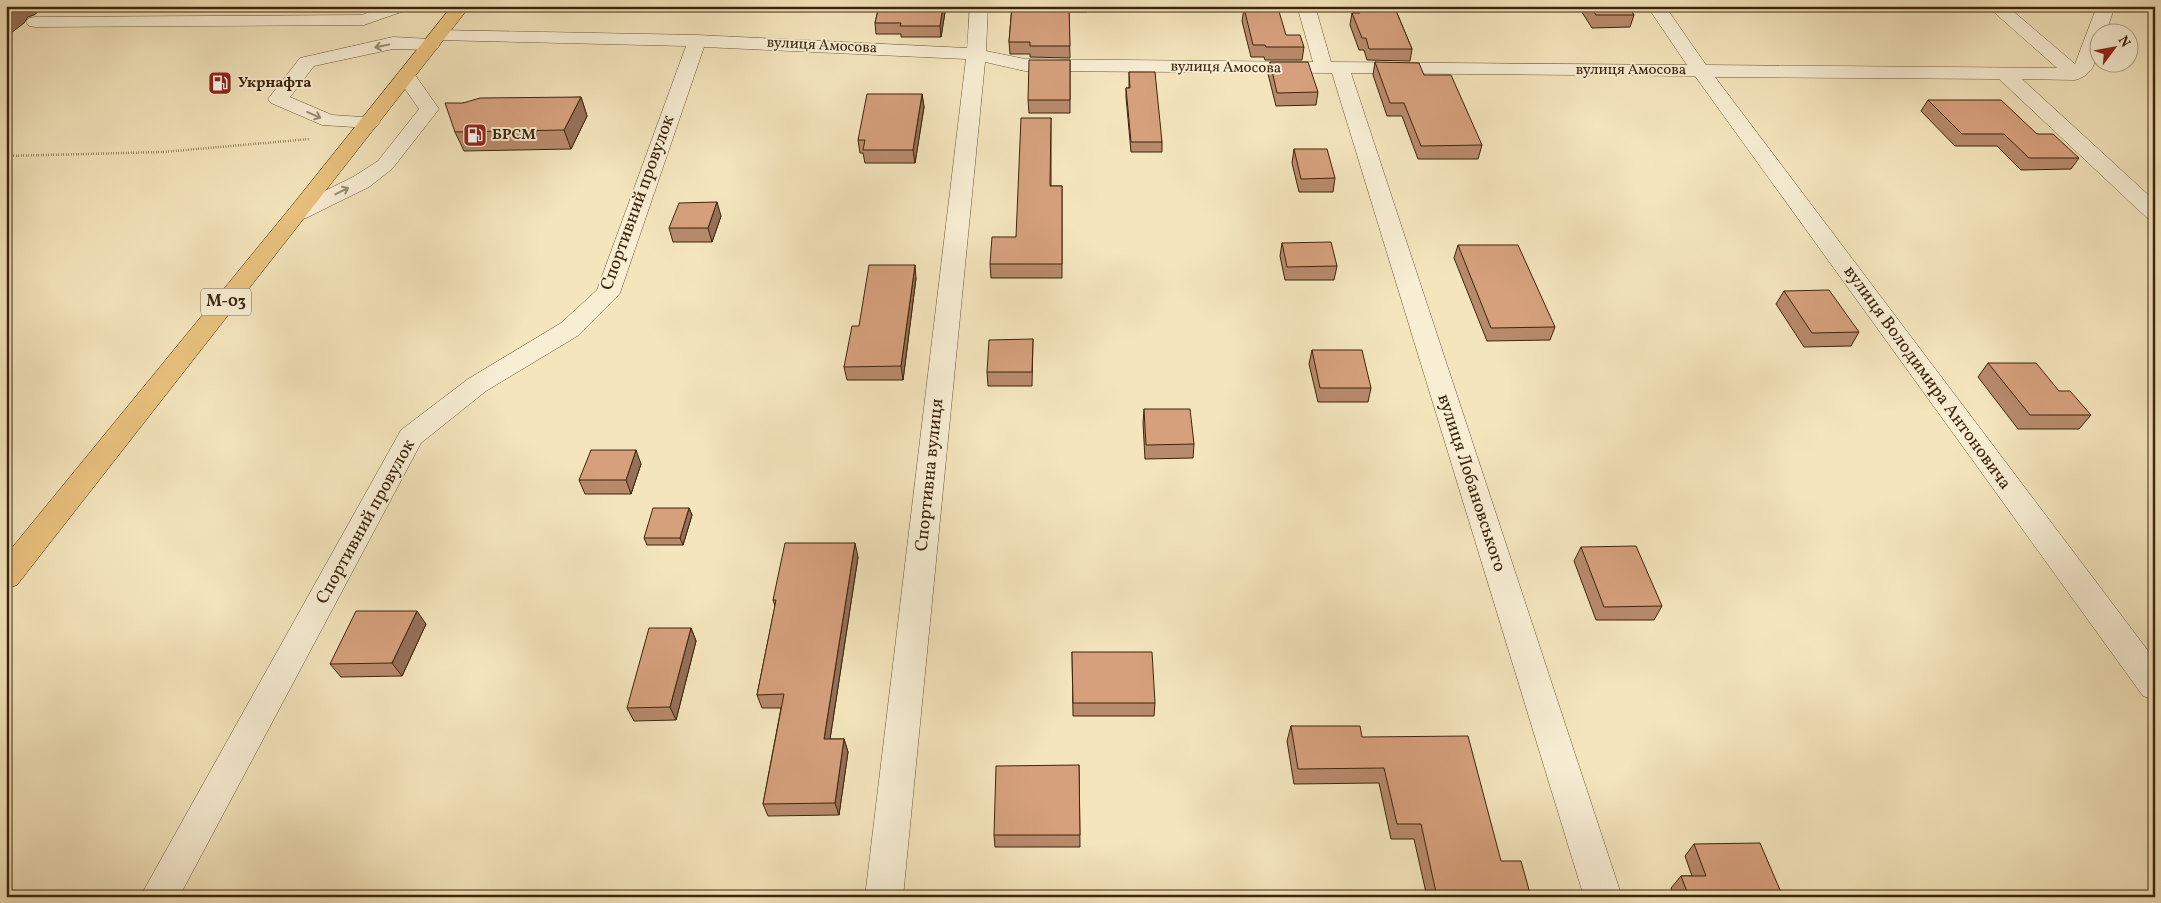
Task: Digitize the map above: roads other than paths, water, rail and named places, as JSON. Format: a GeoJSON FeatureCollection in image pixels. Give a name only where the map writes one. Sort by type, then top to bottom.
{"type":"FeatureCollection","features":[{"type":"Feature","properties":{"kind":"highway","name":"М-03"},"geometry":{"type":"LineString","coordinates":[[6,577],[298,213],[461,6]]}},
{"type":"Feature","properties":{"kind":"street"},"geometry":{"type":"LineString","coordinates":[[35,22],[364,20],[401,6]]}},
{"type":"Feature","properties":{"kind":"street","name":"Спортивна вулиця"},"geometry":{"type":"LineString","coordinates":[[884,897],[976,54],[979,6]]}},
{"type":"Feature","properties":{"kind":"street","name":"вулиця Лобановського"},"geometry":{"type":"LineString","coordinates":[[1306,6],[1332,69],[1603,897]]}},
{"type":"Feature","properties":{"kind":"street","name":"вулиця Володимира Антоновича"},"geometry":{"type":"LineString","coordinates":[[1656,6],[1700,70],[2155,686]]}},
{"type":"Feature","properties":{"kind":"street"},"geometry":{"type":"LineString","coordinates":[[1996,6],[2075,74],[2084,67],[2106,6]]}},
{"type":"Feature","properties":{"kind":"street","name":"вулиця Амосова"},"geometry":{"type":"LineString","coordinates":[[370,122],[329,121],[278,99],[307,62],[438,35],[697,41],[976,54],[1025,65],[2075,74]]}},
{"type":"Feature","properties":{"kind":"street","name":"Спортивний провулок"},"geometry":{"type":"LineString","coordinates":[[159,897],[411,437],[477,385],[570,329],[608,293],[697,41]]}},
{"type":"Feature","properties":{"kind":"street"},"geometry":{"type":"LineString","coordinates":[[2004,73],[2155,212]]}},
{"type":"Feature","properties":{"kind":"street"},"geometry":{"type":"LineString","coordinates":[[298,213],[361,182],[385,165],[429,109],[406,76]]}},
{"type":"Feature","properties":{"kind":"street"},"geometry":{"type":"LineString","coordinates":[[2114,175],[2155,186]]}},
{"type":"Feature","properties":{"kind":"place","name":"Укрнафта"},"geometry":{"type":"Point","coordinates":[220,83]}},
{"type":"Feature","properties":{"kind":"place","name":"БРСМ"},"geometry":{"type":"Point","coordinates":[475,135]}}]}
